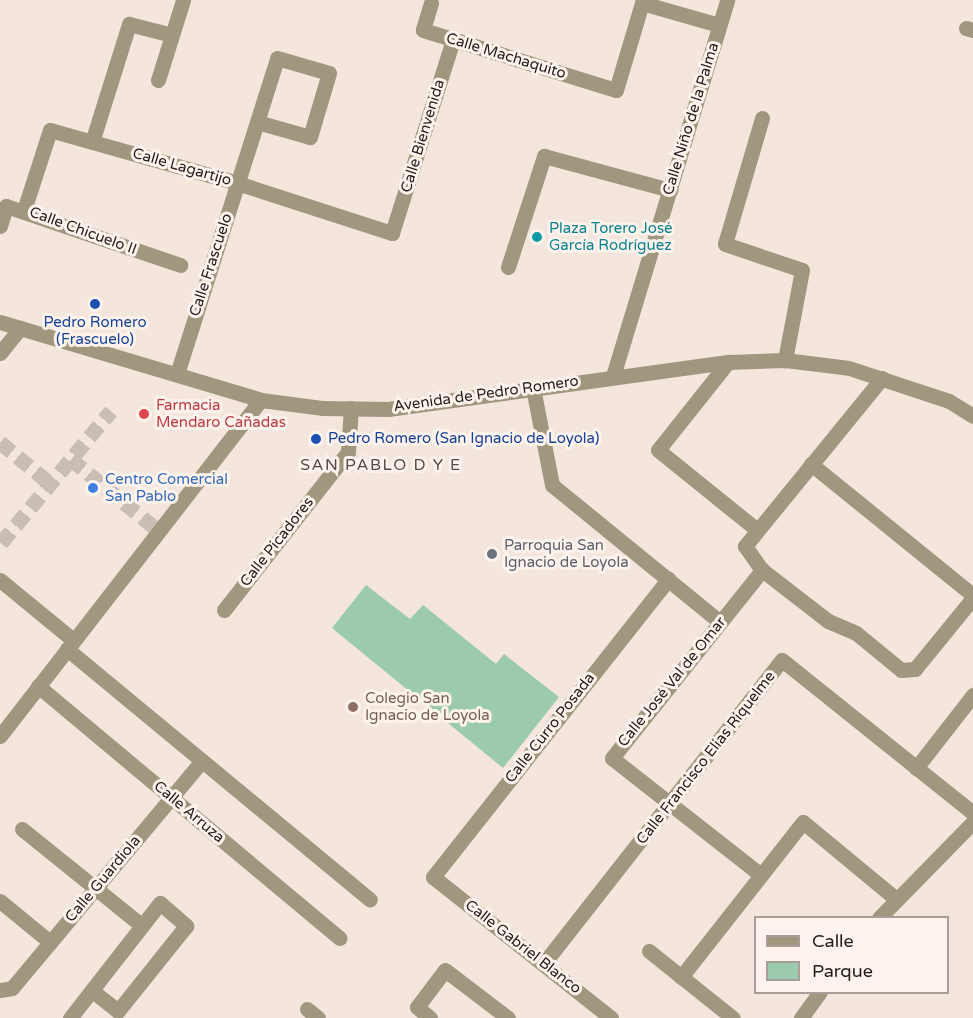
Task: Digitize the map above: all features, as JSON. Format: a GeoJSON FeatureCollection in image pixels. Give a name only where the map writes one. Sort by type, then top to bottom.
{"type":"FeatureCollection","features":[{"type":"Feature","properties":{"kind":"street"},"geometry":{"type":"LineString","coordinates":[[158,80],[183,0]]}},
{"type":"Feature","properties":{"kind":"street","name":"Calle Niño de la Palma"},"geometry":{"type":"LineString","coordinates":[[613,376],[728,0]]}},
{"type":"Feature","properties":{"kind":"street","name":"Calle Machaquito"},"geometry":{"type":"LineString","coordinates":[[431,3],[423,30],[616,90],[642,3],[719,25]]}},
{"type":"Feature","properties":{"kind":"street"},"geometry":{"type":"LineString","coordinates":[[92,142],[129,24],[172,35]]}},
{"type":"Feature","properties":{"kind":"street","name":"Calle Bienvenida"},"geometry":{"type":"LineString","coordinates":[[392,233],[453,39]]}},
{"type":"Feature","properties":{"kind":"street","name":"Calle Frascuelo"},"geometry":{"type":"LineString","coordinates":[[177,374],[277,58],[329,73],[310,137],[257,122]]}},
{"type":"Feature","properties":{"kind":"street"},"geometry":{"type":"LineString","coordinates":[[762,118],[725,244],[802,270],[785,360]]}},
{"type":"Feature","properties":{"kind":"street","name":"Calle Lagartijo"},"geometry":{"type":"LineString","coordinates":[[24,210],[50,130],[237,183],[392,233]]}},
{"type":"Feature","properties":{"kind":"street"},"geometry":{"type":"LineString","coordinates":[[508,267],[544,156],[670,190]]}},
{"type":"Feature","properties":{"kind":"street","name":"Calle Chicuelo II"},"geometry":{"type":"LineString","coordinates":[[0,226],[6,206],[24,210],[180,265]]}},
{"type":"Feature","properties":{"kind":"street","name":"Avenida de Pedro Romero"},"geometry":{"type":"LineString","coordinates":[[0,322],[261,400],[388,409],[613,376],[728,362],[785,360],[849,368],[949,401],[973,416]]}},
{"type":"Feature","properties":{"kind":"street"},"geometry":{"type":"LineString","coordinates":[[0,353],[20,328]]}},
{"type":"Feature","properties":{"kind":"street"},"geometry":{"type":"LineString","coordinates":[[728,362],[658,450],[757,530]]}},
{"type":"Feature","properties":{"kind":"street"},"geometry":{"type":"LineString","coordinates":[[811,464],[973,596],[915,669],[901,670],[856,633],[828,621],[762,570],[746,546],[757,530],[811,464],[882,378]]}},
{"type":"Feature","properties":{"kind":"street"},"geometry":{"type":"LineString","coordinates":[[533,388],[552,485],[720,622]]}},
{"type":"Feature","properties":{"kind":"street"},"geometry":{"type":"LineString","coordinates":[[2,728],[38,686],[261,400]]}},
{"type":"Feature","properties":{"kind":"street","name":"Calle Picadores"},"geometry":{"type":"LineString","coordinates":[[224,610],[348,452],[351,408]]}},
{"type":"Feature","properties":{"kind":"street","name":"Calle José Val de Omar"},"geometry":{"type":"LineString","coordinates":[[762,570],[612,758],[762,875]]}},
{"type":"Feature","properties":{"kind":"street","name":"Calle Curro Posada"},"geometry":{"type":"LineString","coordinates":[[433,877],[668,579]]}},
{"type":"Feature","properties":{"kind":"street"},"geometry":{"type":"LineString","coordinates":[[0,580],[202,761],[370,900]]}},
{"type":"Feature","properties":{"kind":"street","name":"Calle Francisco Elias Riquelme"},"geometry":{"type":"LineString","coordinates":[[544,963],[782,660],[973,813]]}},
{"type":"Feature","properties":{"kind":"street","name":"Calle Arruza"},"geometry":{"type":"LineString","coordinates":[[38,686],[339,938]]}},
{"type":"Feature","properties":{"kind":"street"},"geometry":{"type":"LineString","coordinates":[[916,768],[973,695]]}},
{"type":"Feature","properties":{"kind":"street","name":"Calle Guardiola"},"geometry":{"type":"LineString","coordinates":[[0,990],[12,988],[202,761]]}},
{"type":"Feature","properties":{"kind":"street"},"geometry":{"type":"LineString","coordinates":[[681,977],[803,822],[895,898]]}},
{"type":"Feature","properties":{"kind":"street"},"geometry":{"type":"LineString","coordinates":[[881,916],[895,898],[973,822]]}},
{"type":"Feature","properties":{"kind":"street"},"geometry":{"type":"LineString","coordinates":[[22,829],[142,926]]}},
{"type":"Feature","properties":{"kind":"street","name":"Calle Gabriel Blanco"},"geometry":{"type":"LineString","coordinates":[[433,877],[611,1018]]}},
{"type":"Feature","properties":{"kind":"street"},"geometry":{"type":"LineString","coordinates":[[0,901],[50,942]]}},
{"type":"Feature","properties":{"kind":"street"},"geometry":{"type":"LineString","coordinates":[[70,1018],[160,903],[186,926],[118,1011],[92,991]]}},
{"type":"Feature","properties":{"kind":"street"},"geometry":{"type":"LineString","coordinates":[[649,951],[733,1018]]}},
{"type":"Feature","properties":{"kind":"street"},"geometry":{"type":"LineString","coordinates":[[430,1018],[417,1007],[445,969],[508,1018]]}},
{"type":"Feature","properties":{"kind":"street"},"geometry":{"type":"LineString","coordinates":[[801,1018],[819,994]]}},
{"type":"Feature","properties":{"kind":"green space"},"geometry":{"type":"Polygon","coordinates":[[[366,585],[410,619],[423,605],[496,664],[504,654],[559,697],[503,768],[332,628],[366,585]]]}},
{"type":"Feature","properties":{"kind":"tunnel"},"geometry":{"type":"LineString","coordinates":[[1,543],[111,411]]}},
{"type":"Feature","properties":{"kind":"tunnel"},"geometry":{"type":"LineString","coordinates":[[0,442],[51,484]]}},
{"type":"Feature","properties":{"kind":"tunnel"},"geometry":{"type":"LineString","coordinates":[[71,459],[154,527]]}},
{"type":"Feature","properties":{"kind":"place","name":"Plaza Torero José García Rodríguez"},"geometry":{"type":"Point","coordinates":[537,237]}},
{"type":"Feature","properties":{"kind":"place","name":"Pedro Romero (Frascuelo)"},"geometry":{"type":"Point","coordinates":[95,304]}},
{"type":"Feature","properties":{"kind":"place","name":"Farmacia Mendaro Cañadas"},"geometry":{"type":"Point","coordinates":[144,414]}},
{"type":"Feature","properties":{"kind":"place","name":"Pedro Romero (San Ignacio de Loyola)"},"geometry":{"type":"Point","coordinates":[316,439]}},
{"type":"Feature","properties":{"kind":"place","name":"Centro Comercial San Pablo"},"geometry":{"type":"Point","coordinates":[93,488]}},
{"type":"Feature","properties":{"kind":"place","name":"Parroquia San Ignacio de Loyola"},"geometry":{"type":"Point","coordinates":[492,554]}},
{"type":"Feature","properties":{"kind":"place","name":"Colegio San Ignacio de Loyola"},"geometry":{"type":"Point","coordinates":[353,707]}},
{"type":"Feature","properties":{"kind":"district","name":"SAN PABLO D Y E"},"geometry":{"type":"Point","coordinates":[381,465]}}]}
